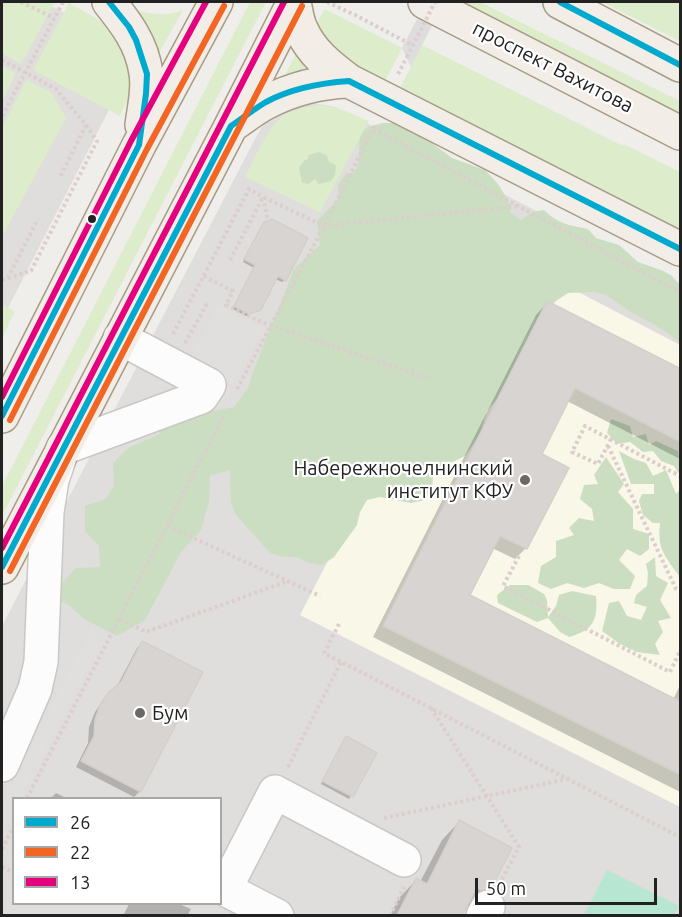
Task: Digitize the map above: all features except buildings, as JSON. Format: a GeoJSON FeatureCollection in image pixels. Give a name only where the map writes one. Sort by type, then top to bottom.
{"type":"FeatureCollection","features":[{"type":"Feature","properties":{"kind":"main road"},"geometry":{"type":"LineString","coordinates":[[109,2],[129,27],[136,40],[147,74],[139,145]]}},
{"type":"Feature","properties":{"kind":"main road"},"geometry":{"type":"LineString","coordinates":[[2,413],[139,145],[216,2]]}},
{"type":"Feature","properties":{"kind":"main road"},"geometry":{"type":"LineString","coordinates":[[294,2],[300,27],[310,46],[326,64],[348,81],[681,249]]}},
{"type":"Feature","properties":{"kind":"main road"},"geometry":{"type":"LineString","coordinates":[[2,567],[294,2]]}},
{"type":"Feature","properties":{"kind":"main road","name":"проспект Вахитова"},"geometry":{"type":"LineString","coordinates":[[425,2],[681,133]]}},
{"type":"Feature","properties":{"kind":"main road"},"geometry":{"type":"LineString","coordinates":[[560,2],[681,64]]}},
{"type":"Feature","properties":{"kind":"main road"},"geometry":{"type":"LineString","coordinates":[[231,126],[266,102],[284,94],[324,82],[348,81]]}},
{"type":"Feature","properties":{"kind":"street"},"geometry":{"type":"LineString","coordinates":[[2,765],[36,689],[41,662],[47,512],[52,480],[63,448],[201,397],[209,385],[120,338]]}},
{"type":"Feature","properties":{"kind":"street"},"geometry":{"type":"LineString","coordinates":[[277,915],[225,889],[275,792],[404,860]]}},
{"type":"Feature","properties":{"kind":"path"},"geometry":{"type":"LineString","coordinates":[[21,2],[54,18]]}},
{"type":"Feature","properties":{"kind":"path"},"geometry":{"type":"LineString","coordinates":[[2,116],[63,2]]}},
{"type":"Feature","properties":{"kind":"path"},"geometry":{"type":"LineString","coordinates":[[327,2],[412,45]]}},
{"type":"Feature","properties":{"kind":"path"},"geometry":{"type":"LineString","coordinates":[[397,76],[435,2]]}},
{"type":"Feature","properties":{"kind":"path"},"geometry":{"type":"LineString","coordinates":[[2,60],[56,89],[97,141],[31,271],[2,279]]}},
{"type":"Feature","properties":{"kind":"path"},"geometry":{"type":"LineString","coordinates":[[235,394],[376,122]]}},
{"type":"Feature","properties":{"kind":"path"},"geometry":{"type":"LineString","coordinates":[[59,179],[86,125]]}},
{"type":"Feature","properties":{"kind":"path"},"geometry":{"type":"LineString","coordinates":[[373,129],[681,292]]}},
{"type":"Feature","properties":{"kind":"path"},"geometry":{"type":"LineString","coordinates":[[171,338],[249,189],[324,226],[519,206]]}},
{"type":"Feature","properties":{"kind":"path"},"geometry":{"type":"LineString","coordinates":[[263,197],[268,220]]}},
{"type":"Feature","properties":{"kind":"path"},"geometry":{"type":"LineString","coordinates":[[230,260],[263,197]]}},
{"type":"Feature","properties":{"kind":"path"},"geometry":{"type":"LineString","coordinates":[[8,278],[38,219]]}},
{"type":"Feature","properties":{"kind":"path"},"geometry":{"type":"LineString","coordinates":[[204,276],[233,291],[226,305],[257,320],[429,379]]}},
{"type":"Feature","properties":{"kind":"path"},"geometry":{"type":"LineString","coordinates":[[187,341],[208,302]]}},
{"type":"Feature","properties":{"kind":"path"},"geometry":{"type":"LineString","coordinates":[[255,312],[257,320]]}},
{"type":"Feature","properties":{"kind":"path"},"geometry":{"type":"LineString","coordinates":[[28,797],[225,414]]}},
{"type":"Feature","properties":{"kind":"path"},"geometry":{"type":"LineString","coordinates":[[611,440],[598,464],[572,452],[585,426],[681,476]]}},
{"type":"Feature","properties":{"kind":"path"},"geometry":{"type":"LineString","coordinates":[[608,445],[676,589],[681,591]]}},
{"type":"Feature","properties":{"kind":"path"},"geometry":{"type":"LineString","coordinates":[[167,526],[320,596]]}},
{"type":"Feature","properties":{"kind":"path"},"geometry":{"type":"LineString","coordinates":[[519,556],[503,586],[670,672],[681,651]]}},
{"type":"Feature","properties":{"kind":"path"},"geometry":{"type":"LineString","coordinates":[[120,619],[146,632],[288,581]]}},
{"type":"Feature","properties":{"kind":"path"},"geometry":{"type":"LineString","coordinates":[[339,624],[324,653],[681,837]]}},
{"type":"Feature","properties":{"kind":"path"},"geometry":{"type":"LineString","coordinates":[[275,792],[342,662]]}},
{"type":"Feature","properties":{"kind":"path"},"geometry":{"type":"LineString","coordinates":[[431,708],[519,847],[485,911]]}},
{"type":"Feature","properties":{"kind":"path"},"geometry":{"type":"LineString","coordinates":[[342,827],[568,779]]}},
{"type":"Feature","properties":{"kind":"path"},"geometry":{"type":"LineString","coordinates":[[2,849],[12,829]]}},
{"type":"Feature","properties":{"kind":"shaded area"},"geometry":{"type":"Polygon","coordinates":[[[2,2],[44,2],[105,35],[120,88],[2,320],[2,2]]]}},
{"type":"Feature","properties":{"kind":"shaded area"},"geometry":{"type":"Polygon","coordinates":[[[308,102],[335,107],[680,285],[680,915],[2,915],[2,626],[267,117],[308,102]]]}},
{"type":"Feature","properties":{"kind":"shaded area","name":"Набережночелнинский институт КФУ"},"geometry":{"type":"Polygon","coordinates":[[[490,246],[680,345],[680,807],[300,615],[490,246]]]}},
{"type":"Feature","properties":{"kind":"shaded area"},"geometry":{"type":"Polygon","coordinates":[[[218,305],[263,329],[221,408],[176,384],[218,305]]]}},
{"type":"Feature","properties":{"kind":"shaded area"},"geometry":{"type":"Polygon","coordinates":[[[92,628],[103,640],[21,797],[12,797],[12,814],[2,835],[2,801],[92,628]]]}},
{"type":"Feature","properties":{"kind":"green space"},"geometry":{"type":"Polygon","coordinates":[[[6,2],[55,2],[21,64],[2,53],[2,9],[6,2]]]}},
{"type":"Feature","properties":{"kind":"green space"},"geometry":{"type":"Polygon","coordinates":[[[250,2],[266,2],[2,516],[2,486],[250,2]]]}},
{"type":"Feature","properties":{"kind":"green space"},"geometry":{"type":"Polygon","coordinates":[[[454,2],[480,2],[680,101],[680,114],[454,2]]]}},
{"type":"Feature","properties":{"kind":"green space"},"geometry":{"type":"Polygon","coordinates":[[[602,2],[680,2],[680,41],[602,2]]]}},
{"type":"Feature","properties":{"kind":"green space"},"geometry":{"type":"Polygon","coordinates":[[[69,3],[113,28],[125,42],[132,75],[128,99],[120,116],[33,70],[69,3]]]}},
{"type":"Feature","properties":{"kind":"green space"},"geometry":{"type":"Polygon","coordinates":[[[325,9],[402,48],[385,81],[330,52],[317,27],[325,9]]]}},
{"type":"Feature","properties":{"kind":"green space"},"geometry":{"type":"Polygon","coordinates":[[[134,10],[165,14],[183,10],[159,53],[149,30],[134,10]]]}},
{"type":"Feature","properties":{"kind":"green space"},"geometry":{"type":"Polygon","coordinates":[[[422,45],[623,146],[624,144],[680,172],[680,230],[400,88],[422,45]]]}},
{"type":"Feature","properties":{"kind":"green space"},"geometry":{"type":"Polygon","coordinates":[[[299,47],[316,75],[281,84],[299,47]]]}},
{"type":"Feature","properties":{"kind":"green space"},"geometry":{"type":"Polygon","coordinates":[[[2,66],[16,73],[2,101],[2,66]]]}},
{"type":"Feature","properties":{"kind":"green space"},"geometry":{"type":"Polygon","coordinates":[[[26,80],[51,92],[66,118],[2,237],[2,128],[26,80]]]}},
{"type":"Feature","properties":{"kind":"green space"},"geometry":{"type":"Polygon","coordinates":[[[320,105],[343,110],[369,121],[320,212],[245,177],[277,121],[292,112],[320,105]],[[308,159],[304,161],[319,184],[331,181],[308,159]]]}},
{"type":"Feature","properties":{"kind":"green space"},"geometry":{"type":"Polygon","coordinates":[[[383,123],[405,123],[452,158],[485,170],[508,200],[511,213],[521,220],[532,212],[544,210],[559,221],[588,229],[596,238],[619,245],[638,262],[671,275],[680,285],[680,342],[606,295],[594,292],[568,293],[544,313],[511,382],[487,411],[480,435],[465,456],[442,467],[433,477],[432,489],[425,500],[411,503],[380,497],[367,500],[360,512],[357,525],[334,557],[322,565],[309,563],[297,557],[283,557],[270,553],[236,515],[231,503],[230,470],[210,476],[209,501],[201,530],[181,552],[145,620],[117,636],[84,619],[69,605],[50,596],[76,568],[100,567],[99,546],[85,531],[85,506],[106,499],[114,486],[113,463],[128,448],[160,434],[154,413],[192,405],[214,411],[234,407],[248,388],[294,269],[320,245],[317,221],[339,198],[338,185],[346,173],[353,173],[357,168],[359,143],[363,131],[383,123]]]}},
{"type":"Feature","properties":{"kind":"green space"},"geometry":{"type":"Polygon","coordinates":[[[320,152],[327,156],[329,162],[336,165],[335,175],[331,181],[319,184],[315,179],[308,184],[302,182],[299,168],[308,159],[308,155],[320,152]]]}},
{"type":"Feature","properties":{"kind":"green space"},"geometry":{"type":"Polygon","coordinates":[[[2,305],[15,311],[2,338],[2,305]]]}},
{"type":"Feature","properties":{"kind":"green space"},"geometry":{"type":"Polygon","coordinates":[[[611,419],[630,426],[633,437],[646,434],[649,445],[656,441],[678,451],[680,475],[674,466],[661,461],[653,451],[643,452],[630,442],[617,444],[607,433],[611,419]]]}},
{"type":"Feature","properties":{"kind":"green space"},"geometry":{"type":"Polygon","coordinates":[[[619,451],[646,463],[653,476],[666,470],[676,494],[680,490],[680,577],[666,558],[661,546],[660,523],[653,523],[643,515],[639,501],[642,494],[654,494],[654,484],[631,484],[619,451]]]}},
{"type":"Feature","properties":{"kind":"green space"},"geometry":{"type":"Polygon","coordinates":[[[606,457],[624,484],[618,492],[633,509],[633,529],[649,534],[649,549],[640,556],[627,549],[619,560],[635,576],[630,589],[614,589],[599,583],[584,588],[567,583],[551,589],[538,583],[541,566],[556,557],[556,541],[574,535],[569,528],[579,518],[594,521],[592,509],[580,499],[584,485],[598,484],[594,475],[606,457]]]}},
{"type":"Feature","properties":{"kind":"green space"},"geometry":{"type":"Polygon","coordinates":[[[655,557],[656,576],[668,583],[660,600],[671,618],[658,621],[663,632],[655,644],[660,655],[637,652],[620,644],[602,631],[609,603],[619,601],[627,616],[641,620],[647,607],[634,603],[636,595],[647,586],[646,564],[655,557]]]}},
{"type":"Feature","properties":{"kind":"green space"},"geometry":{"type":"Polygon","coordinates":[[[510,585],[528,585],[544,594],[547,600],[548,617],[556,606],[559,595],[572,591],[596,596],[595,618],[589,628],[569,637],[560,632],[548,618],[537,622],[498,603],[497,595],[510,585]]]}},
{"type":"Feature","properties":{"kind":"green space"},"geometry":{"type":"Polygon","coordinates":[[[607,870],[679,906],[674,915],[584,915],[607,870]]]}},
{"type":"Feature","properties":{"kind":"pier"},"geometry":{"type":"Polygon","coordinates":[[[426,2],[444,2],[411,67],[402,48],[426,2]]]}},
{"type":"Feature","properties":{"kind":"transit line","name":"26"},"geometry":{"type":"LineString","coordinates":[[2,416],[139,145],[147,74],[136,40],[129,27],[109,2]]}},
{"type":"Feature","properties":{"kind":"transit line","name":"13"},"geometry":{"type":"LineString","coordinates":[[2,397],[131,141],[206,2]]}},
{"type":"Feature","properties":{"kind":"transit line","name":"13"},"geometry":{"type":"LineString","coordinates":[[2,548],[284,2]]}},
{"type":"Feature","properties":{"kind":"transit line","name":"26"},"geometry":{"type":"LineString","coordinates":[[560,2],[680,65]]}},
{"type":"Feature","properties":{"kind":"transit line","name":"22"},"geometry":{"type":"LineString","coordinates":[[10,420],[147,149],[224,6]]}},
{"type":"Feature","properties":{"kind":"transit line","name":"22"},"geometry":{"type":"LineString","coordinates":[[10,571],[302,6]]}},
{"type":"Feature","properties":{"kind":"transit line","name":"26"},"geometry":{"type":"LineString","coordinates":[[2,567],[231,126],[276,97],[306,87],[349,81],[680,249]]}},
{"type":"Feature","properties":{"kind":"place","name":"Набережночелнинский институт КФУ"},"geometry":{"type":"Point","coordinates":[525,480]}},
{"type":"Feature","properties":{"kind":"place","name":"Бум"},"geometry":{"type":"Point","coordinates":[140,713]}}]}
